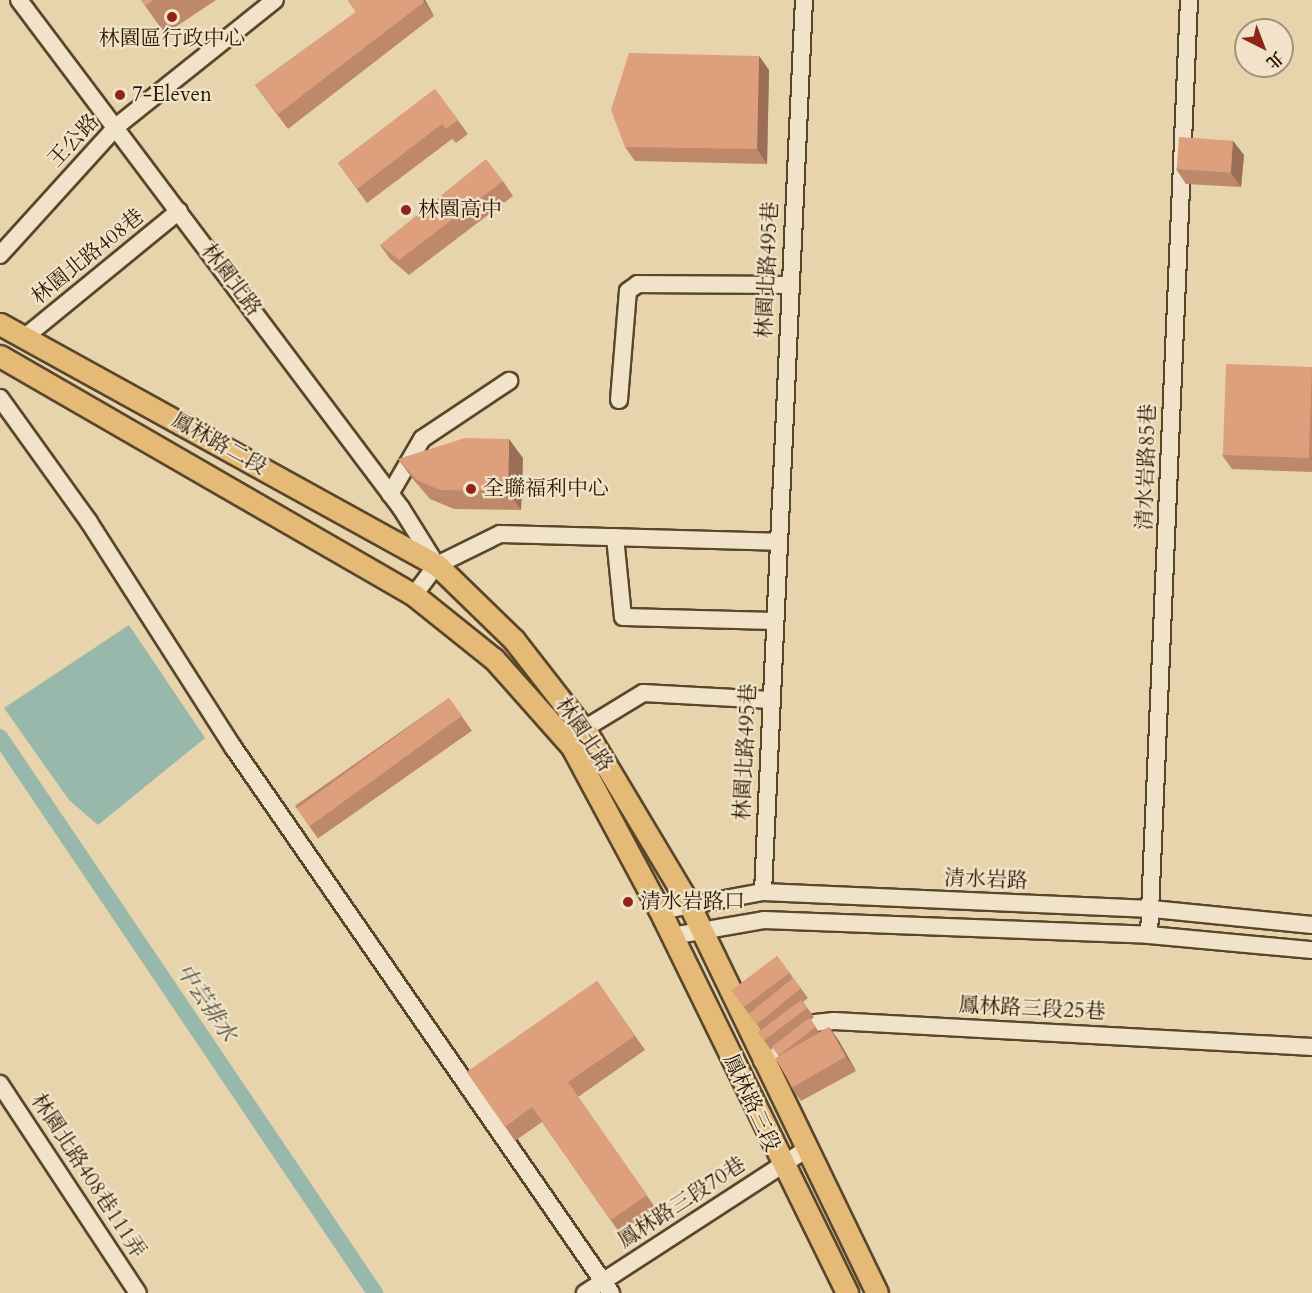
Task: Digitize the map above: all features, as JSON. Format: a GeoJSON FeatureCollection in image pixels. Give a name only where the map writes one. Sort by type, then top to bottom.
{"type":"FeatureCollection","features":[{"type":"Feature","properties":{"kind":"main road","name":"鳳林路二段"},"geometry":{"type":"LineString","coordinates":[[0,324],[437,565]]}},
{"type":"Feature","properties":{"kind":"main road","name":"鳳林路二段"},"geometry":{"type":"LineString","coordinates":[[0,356],[414,595]]}},
{"type":"Feature","properties":{"kind":"main road","name":"林園北路"},"geometry":{"type":"LineString","coordinates":[[437,565],[493,616],[584,729],[688,902],[701,929]]}},
{"type":"Feature","properties":{"kind":"main road","name":"林園北路"},"geometry":{"type":"LineString","coordinates":[[414,595],[494,659],[573,747],[660,911]]}},
{"type":"Feature","properties":{"kind":"main road","name":"鳳林路三段"},"geometry":{"type":"LineString","coordinates":[[660,911],[781,1166],[847,1293]]}},
{"type":"Feature","properties":{"kind":"main road","name":"鳳林路三段"},"geometry":{"type":"LineString","coordinates":[[701,929],[804,1151],[877,1293]]}},
{"type":"Feature","properties":{"kind":"street","name":"林園北路"},"geometry":{"type":"LineString","coordinates":[[19,0],[117,126],[390,494],[437,565]]}},
{"type":"Feature","properties":{"kind":"street","name":"王公路"},"geometry":{"type":"LineString","coordinates":[[0,255],[117,126],[275,0]]}},
{"type":"Feature","properties":{"kind":"street","name":"林園北路495巷"},"geometry":{"type":"LineString","coordinates":[[763,892],[789,285],[804,0]]}},
{"type":"Feature","properties":{"kind":"street","name":"清水岩路85巷"},"geometry":{"type":"LineString","coordinates":[[1149,935],[1152,909],[1189,0]]}},
{"type":"Feature","properties":{"kind":"street","name":"林園北路408巷"},"geometry":{"type":"LineString","coordinates":[[25,337],[179,211]]}},
{"type":"Feature","properties":{"kind":"street"},"geometry":{"type":"LineString","coordinates":[[619,400],[628,291],[638,284],[789,285]]}},
{"type":"Feature","properties":{"kind":"street"},"geometry":{"type":"LineString","coordinates":[[390,494],[422,439],[509,381]]}},
{"type":"Feature","properties":{"kind":"street"},"geometry":{"type":"LineString","coordinates":[[0,398],[89,522],[233,747],[607,1287]]}},
{"type":"Feature","properties":{"kind":"street"},"geometry":{"type":"LineString","coordinates":[[414,595],[437,565],[500,534],[778,542]]}},
{"type":"Feature","properties":{"kind":"street"},"geometry":{"type":"LineString","coordinates":[[615,537],[623,617],[775,621]]}},
{"type":"Feature","properties":{"kind":"street"},"geometry":{"type":"LineString","coordinates":[[584,729],[643,693],[771,700]]}},
{"type":"Feature","properties":{"kind":"street","name":"清水岩路"},"geometry":{"type":"LineString","coordinates":[[660,911],[688,902],[763,892],[1152,909],[1312,925]]}},
{"type":"Feature","properties":{"kind":"street"},"geometry":{"type":"LineString","coordinates":[[672,936],[701,929],[764,920],[1149,935],[1312,950]]}},
{"type":"Feature","properties":{"kind":"street","name":"鳳林路三段25巷"},"geometry":{"type":"LineString","coordinates":[[762,1061],[815,1023],[834,1021],[1312,1047]]}},
{"type":"Feature","properties":{"kind":"street","name":"林園北路408巷111弄"},"geometry":{"type":"LineString","coordinates":[[0,1084],[138,1293]]}},
{"type":"Feature","properties":{"kind":"street","name":"鳳林路三段70巷"},"geometry":{"type":"LineString","coordinates":[[585,1293],[607,1287],[804,1151]]}},
{"type":"Feature","properties":{"kind":"shaded area"},"geometry":{"type":"Polygon","coordinates":[[[129,625],[205,738],[98,825],[69,800],[4,708],[129,625]]]}},
{"type":"Feature","properties":{"kind":"building"},"geometry":{"type":"Polygon","coordinates":[[[141,0],[154,0],[145,6],[141,0]]]}},
{"type":"Feature","properties":{"kind":"building"},"geometry":{"type":"Polygon","coordinates":[[[349,0],[423,0],[424,2],[278,114],[255,85],[356,12],[349,0]]]}},
{"type":"Feature","properties":{"kind":"building"},"geometry":{"type":"Polygon","coordinates":[[[629,53],[759,56],[757,149],[625,147],[611,110],[629,53]]]}},
{"type":"Feature","properties":{"kind":"building"},"geometry":{"type":"Polygon","coordinates":[[[435,89],[458,120],[446,129],[442,124],[357,189],[338,163],[435,89]]]}},
{"type":"Feature","properties":{"kind":"building"},"geometry":{"type":"Polygon","coordinates":[[[1179,137],[1233,141],[1231,173],[1177,169],[1179,137]]]}},
{"type":"Feature","properties":{"kind":"building"},"geometry":{"type":"Polygon","coordinates":[[[486,159],[503,181],[399,260],[380,245],[486,159]]]}},
{"type":"Feature","properties":{"kind":"building"},"geometry":{"type":"Polygon","coordinates":[[[1226,364],[1312,367],[1309,458],[1223,455],[1226,364]]]}},
{"type":"Feature","properties":{"kind":"building"},"geometry":{"type":"Polygon","coordinates":[[[465,438],[509,439],[508,491],[440,490],[417,480],[398,459],[465,438]]]}},
{"type":"Feature","properties":{"kind":"building"},"geometry":{"type":"Polygon","coordinates":[[[449,698],[462,716],[310,826],[297,809],[449,698]]]}},
{"type":"Feature","properties":{"kind":"building"},"geometry":{"type":"Polygon","coordinates":[[[777,956],[790,973],[744,1007],[731,990],[777,956]]]}},
{"type":"Feature","properties":{"kind":"building"},"geometry":{"type":"Polygon","coordinates":[[[793,978],[801,988],[757,1024],[749,1014],[793,978]]]}},
{"type":"Feature","properties":{"kind":"building"},"geometry":{"type":"Polygon","coordinates":[[[597,981],[635,1036],[568,1082],[647,1195],[611,1220],[532,1107],[505,1127],[467,1072],[597,981]]]}},
{"type":"Feature","properties":{"kind":"building"},"geometry":{"type":"Polygon","coordinates":[[[801,1000],[807,1008],[764,1040],[758,1032],[801,1000]]]}},
{"type":"Feature","properties":{"kind":"building"},"geometry":{"type":"Polygon","coordinates":[[[809,1018],[816,1027],[779,1056],[772,1047],[809,1018]]]}},
{"type":"Feature","properties":{"kind":"building"},"geometry":{"type":"Polygon","coordinates":[[[829,1027],[846,1056],[792,1087],[775,1058],[829,1027]]]}},
{"type":"Feature","properties":{"kind":"waterway","name":"中芸排水"},"geometry":{"type":"LineString","coordinates":[[0,737],[375,1293]]}},
{"type":"Feature","properties":{"kind":"place","name":"林園區行政中心"},"geometry":{"type":"Point","coordinates":[172,17]}},
{"type":"Feature","properties":{"kind":"place","name":"7-Eleven"},"geometry":{"type":"Point","coordinates":[120,95]}},
{"type":"Feature","properties":{"kind":"place","name":"林園高中"},"geometry":{"type":"Point","coordinates":[406,210]}},
{"type":"Feature","properties":{"kind":"place","name":"全聯福利中心"},"geometry":{"type":"Point","coordinates":[471,489]}},
{"type":"Feature","properties":{"kind":"place","name":"清水岩路口"},"geometry":{"type":"Point","coordinates":[628,902]}}]}
